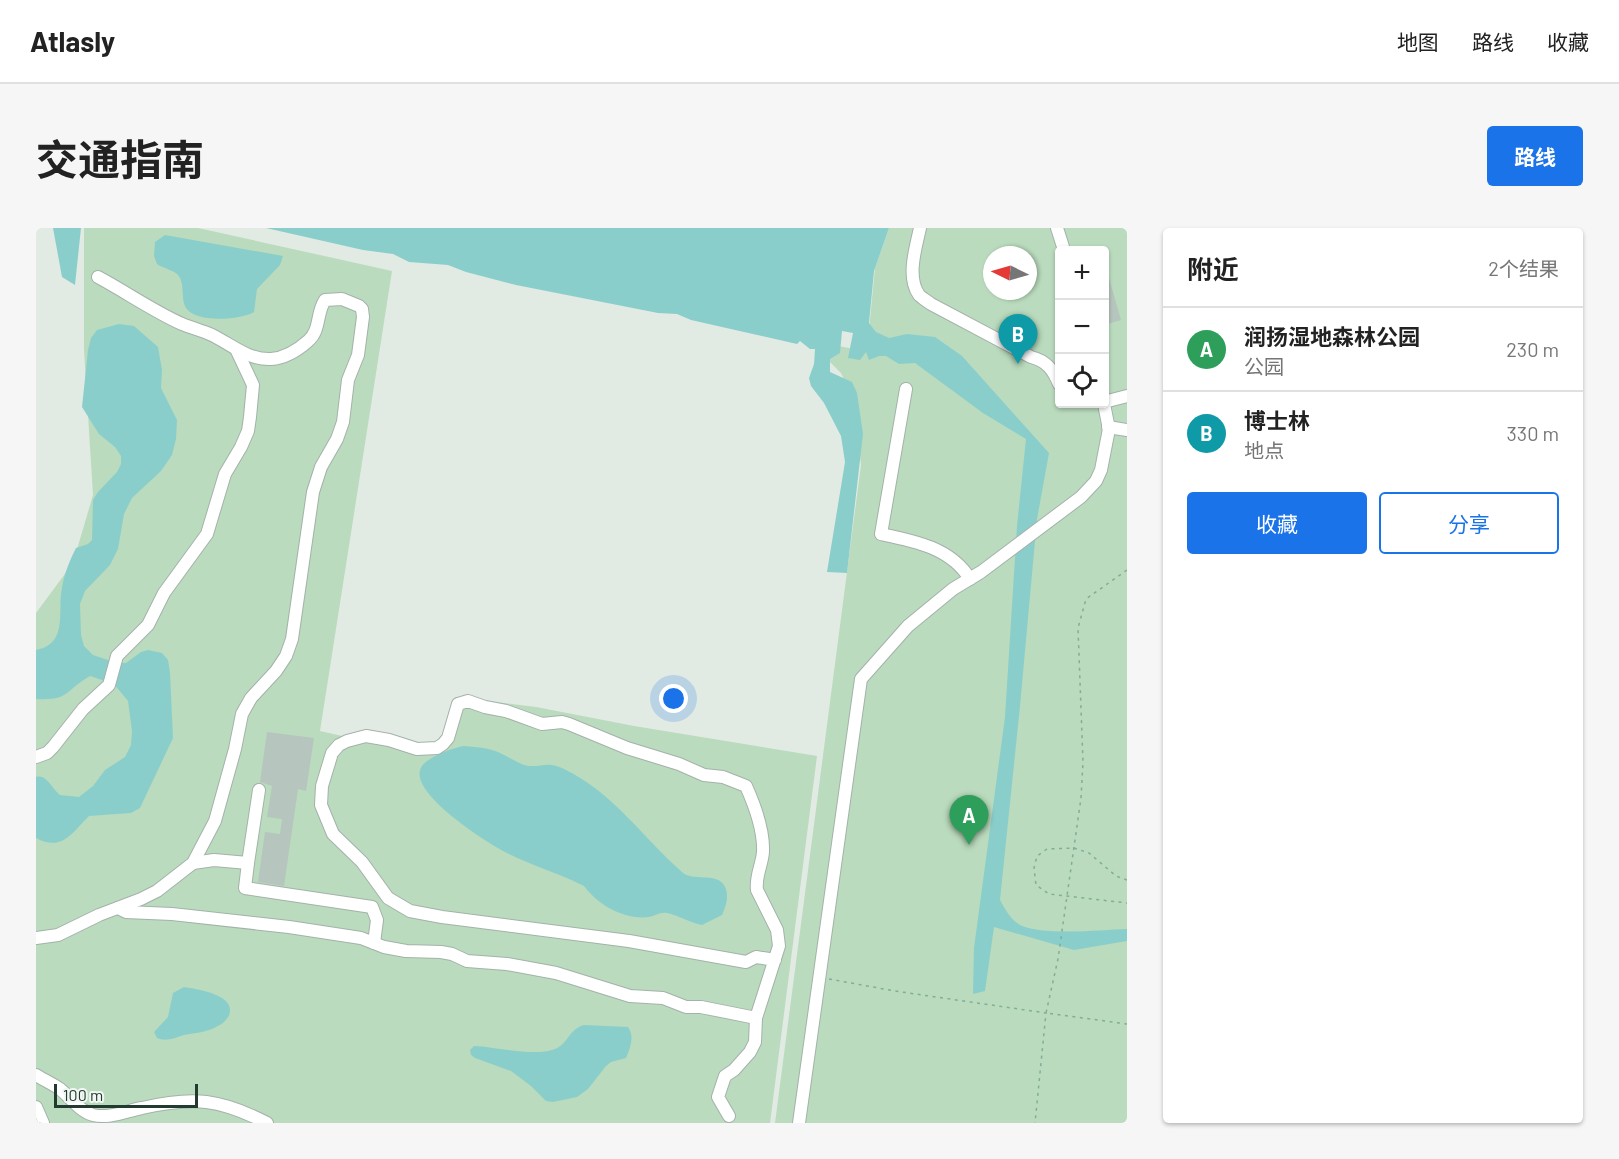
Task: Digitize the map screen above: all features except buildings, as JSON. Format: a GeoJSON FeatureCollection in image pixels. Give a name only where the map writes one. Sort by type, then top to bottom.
{"type":"FeatureCollection","features":[{"type":"Feature","properties":{"kind":"lane"},"geometry":{"type":"LineString","coordinates":[[920,228],[913,268],[919,295],[931,304],[1025,354],[1041,360],[1050,367],[1055,376]]}},
{"type":"Feature","properties":{"kind":"lane"},"geometry":{"type":"LineString","coordinates":[[1058,228],[1063,246]]}},
{"type":"Feature","properties":{"kind":"lane"},"geometry":{"type":"LineString","coordinates":[[36,938],[58,935],[157,891],[193,863],[215,821],[242,714],[250,698],[286,656],[292,639],[313,492],[321,467],[337,440],[343,422],[348,380],[358,355],[362,309],[342,299],[325,300],[316,330],[310,339],[293,352],[271,359],[237,351],[210,334],[181,324],[98,277]]}},
{"type":"Feature","properties":{"kind":"lane"},"geometry":{"type":"LineString","coordinates":[[36,758],[53,747],[79,714],[109,685],[115,660],[130,641],[148,625],[164,593],[197,549],[210,526],[225,474],[248,431],[253,385],[237,351]]}},
{"type":"Feature","properties":{"kind":"lane"},"geometry":{"type":"LineString","coordinates":[[906,389],[881,534],[937,550],[962,566],[970,579]]}},
{"type":"Feature","properties":{"kind":"lane"},"geometry":{"type":"LineString","coordinates":[[1109,401],[1127,396]]}},
{"type":"Feature","properties":{"kind":"lane"},"geometry":{"type":"LineString","coordinates":[[799,1123],[861,679],[908,626],[953,589],[970,579],[1081,497],[1096,481],[1101,470],[1108,427],[1105,408]]}},
{"type":"Feature","properties":{"kind":"lane"},"geometry":{"type":"LineString","coordinates":[[1108,427],[1127,430]]}},
{"type":"Feature","properties":{"kind":"lane"},"geometry":{"type":"LineString","coordinates":[[729,1116],[718,1096],[725,1076],[734,1070],[750,1052],[755,1042],[756,1018],[775,960],[779,946],[777,930],[757,890],[756,883],[763,855],[763,835],[746,786],[723,777],[704,775],[679,764],[627,748],[569,724],[562,722],[542,724],[468,700],[458,704],[448,738],[437,748],[417,749],[366,736],[339,745],[332,753],[322,786],[321,805],[333,834],[362,862],[384,893],[398,905],[410,911],[629,941],[746,962],[756,957],[775,960]]}},
{"type":"Feature","properties":{"kind":"lane"},"geometry":{"type":"LineString","coordinates":[[259,790],[244,888],[372,907]]}},
{"type":"Feature","properties":{"kind":"lane"},"geometry":{"type":"LineString","coordinates":[[193,863],[214,860],[248,863]]}},
{"type":"Feature","properties":{"kind":"lane"},"geometry":{"type":"LineString","coordinates":[[372,907],[384,893]]}},
{"type":"Feature","properties":{"kind":"lane"},"geometry":{"type":"LineString","coordinates":[[372,907],[377,920],[374,943]]}},
{"type":"Feature","properties":{"kind":"lane"},"geometry":{"type":"LineString","coordinates":[[118,908],[126,912],[172,914],[362,938],[406,951],[441,952],[467,961],[507,964],[556,973],[620,993],[663,998],[686,1007],[701,1007],[756,1018]]}},
{"type":"Feature","properties":{"kind":"lane"},"geometry":{"type":"LineString","coordinates":[[36,1075],[59,1089],[80,1108],[92,1115],[108,1116],[164,1102],[211,1101],[267,1123]]}},
{"type":"Feature","properties":{"kind":"lane"},"geometry":{"type":"LineString","coordinates":[[36,1107],[43,1123]]}},
{"type":"Feature","properties":{"kind":"path"},"geometry":{"type":"LineString","coordinates":[[1035,1123],[1046,1013],[1058,959],[1074,848],[1083,762],[1078,628],[1086,599],[1127,570]]}},
{"type":"Feature","properties":{"kind":"path"},"geometry":{"type":"LineString","coordinates":[[1127,880],[1116,876],[1089,853],[1074,848],[1047,849],[1037,855],[1034,868],[1036,885],[1049,894],[1127,903]]}},
{"type":"Feature","properties":{"kind":"path"},"geometry":{"type":"LineString","coordinates":[[820,977],[895,991],[1127,1024]]}},
{"type":"Feature","properties":{"kind":"green space"},"geometry":{"type":"Polygon","coordinates":[[[84,228],[198,228],[392,271],[320,731],[404,750],[443,748],[455,697],[536,707],[634,726],[817,756],[770,1123],[36,1123],[36,613],[73,563],[93,495],[84,350],[84,228]]]}},
{"type":"Feature","properties":{"kind":"green space"},"geometry":{"type":"Polygon","coordinates":[[[889,228],[1127,228],[1127,1123],[775,1123],[861,465],[854,400],[841,373],[828,360],[839,346],[858,350],[868,340],[875,268],[889,228]]]}},
{"type":"Feature","properties":{"kind":"water"},"geometry":{"type":"Polygon","coordinates":[[[53,228],[81,228],[75,285],[62,277],[53,228]]]}},
{"type":"Feature","properties":{"kind":"water"},"geometry":{"type":"Polygon","coordinates":[[[266,228],[889,228],[874,271],[869,323],[876,332],[889,338],[907,334],[935,337],[962,356],[1049,453],[1037,519],[1000,900],[1008,914],[1020,925],[1043,930],[1072,932],[1127,929],[1127,941],[1074,950],[994,927],[985,991],[973,994],[974,948],[1005,717],[1017,526],[1026,439],[983,413],[915,363],[899,364],[886,356],[869,360],[866,352],[860,360],[848,358],[853,333],[842,331],[840,353],[830,359],[830,372],[852,382],[857,393],[863,434],[847,573],[827,572],[845,462],[841,436],[824,403],[811,386],[809,378],[814,364],[815,349],[810,349],[800,341],[797,344],[691,320],[677,314],[658,313],[516,285],[448,265],[409,262],[393,254],[363,250],[266,228]]]}},
{"type":"Feature","properties":{"kind":"water"},"geometry":{"type":"Polygon","coordinates":[[[165,235],[283,256],[280,265],[257,289],[254,312],[239,317],[207,318],[190,312],[185,306],[179,277],[157,264],[154,256],[155,242],[165,235]]]}},
{"type":"Feature","properties":{"kind":"water"},"geometry":{"type":"Polygon","coordinates":[[[119,324],[134,326],[158,347],[162,370],[161,388],[177,420],[176,439],[172,455],[161,471],[132,498],[124,514],[118,549],[110,565],[85,591],[80,604],[81,635],[84,646],[93,655],[117,663],[126,663],[141,652],[148,650],[162,653],[168,660],[170,673],[173,738],[140,808],[131,813],[89,816],[66,839],[53,843],[45,842],[36,838],[36,777],[46,780],[60,795],[79,797],[93,786],[105,770],[125,757],[131,745],[132,731],[128,701],[114,684],[90,676],[66,694],[55,698],[36,699],[36,650],[46,647],[57,634],[60,625],[62,588],[67,567],[76,548],[92,540],[93,500],[121,464],[121,456],[115,447],[99,434],[82,407],[91,338],[97,330],[119,324]]]}},
{"type":"Feature","properties":{"kind":"water"},"geometry":{"type":"Polygon","coordinates":[[[463,746],[499,752],[525,765],[558,767],[582,779],[627,816],[682,872],[720,881],[726,889],[727,897],[722,915],[702,925],[667,913],[649,917],[621,914],[604,905],[584,886],[497,848],[451,816],[425,789],[420,777],[422,766],[430,759],[463,746]]]}},
{"type":"Feature","properties":{"kind":"water"},"geometry":{"type":"Polygon","coordinates":[[[184,987],[219,996],[229,1005],[229,1016],[221,1024],[209,1030],[164,1040],[157,1038],[154,1032],[168,1017],[173,993],[184,987]]]}},
{"type":"Feature","properties":{"kind":"water"},"geometry":{"type":"Polygon","coordinates":[[[584,1025],[628,1027],[631,1042],[626,1058],[611,1062],[588,1089],[577,1097],[553,1102],[546,1101],[511,1071],[471,1055],[470,1050],[474,1046],[526,1052],[555,1049],[563,1044],[575,1030],[584,1025]]]}},
{"type":"Feature","properties":{"kind":"place","name":"博士林"},"geometry":{"type":"Point","coordinates":[1018,364]}},
{"type":"Feature","properties":{"kind":"place","name":"润扬湿地森林公园"},"geometry":{"type":"Point","coordinates":[969,845]}}]}
